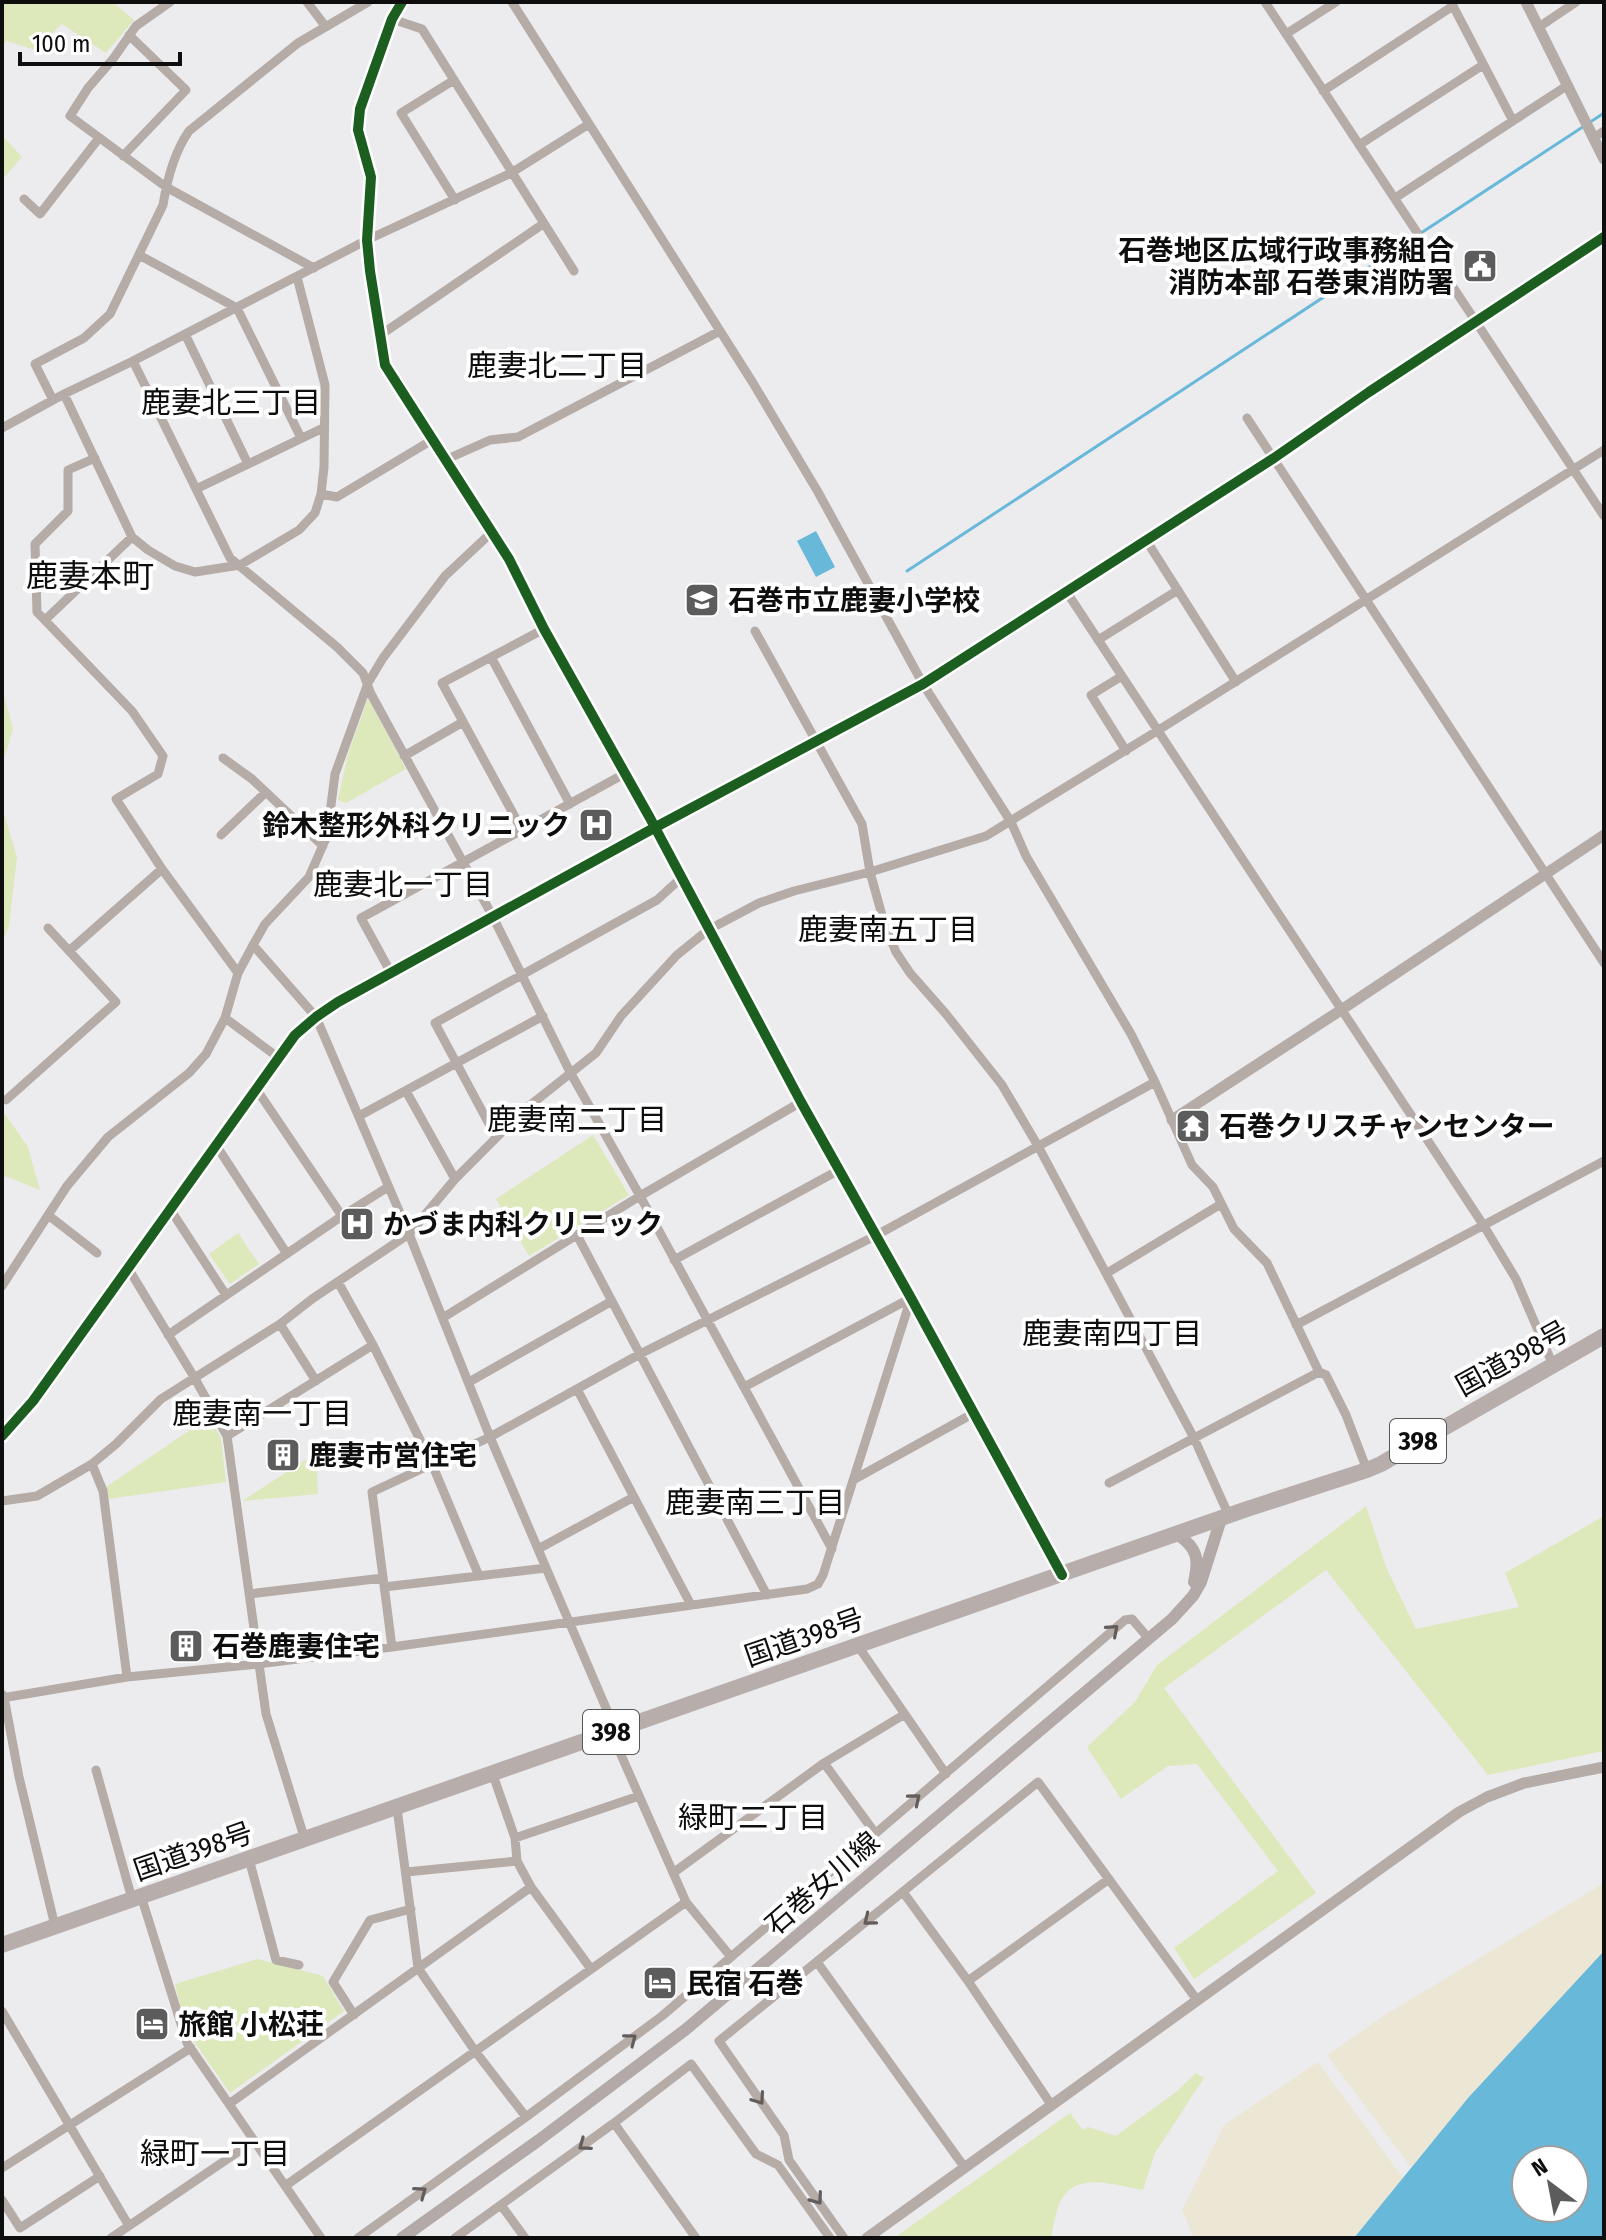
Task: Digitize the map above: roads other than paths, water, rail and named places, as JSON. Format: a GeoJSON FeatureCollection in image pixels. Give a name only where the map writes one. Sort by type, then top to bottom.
{"type":"FeatureCollection","features":[{"type":"Feature","properties":{"kind":"highway","name":"国道398号"},"geometry":{"type":"LineString","coordinates":[[2,1945],[1367,1470],[1604,1336]]}},
{"type":"Feature","properties":{"kind":"main road","name":"石巻女川線"},"geometry":{"type":"LineString","coordinates":[[402,2238],[685,2030],[1149,1639],[1193,1596],[1225,1518]]}},
{"type":"Feature","properties":{"kind":"main road"},"geometry":{"type":"LineString","coordinates":[[1178,1535],[1189,1544],[1198,1564],[1184,1607]]}},
{"type":"Feature","properties":{"kind":"street"},"geometry":{"type":"LineString","coordinates":[[170,2],[140,21],[70,116],[166,187],[314,268]]}},
{"type":"Feature","properties":{"kind":"street"},"geometry":{"type":"LineString","coordinates":[[307,2],[326,27]]}},
{"type":"Feature","properties":{"kind":"street"},"geometry":{"type":"LineString","coordinates":[[53,400],[35,364],[84,338],[110,314],[163,205],[166,187],[189,131],[298,43],[368,2]]}},
{"type":"Feature","properties":{"kind":"street"},"geometry":{"type":"LineString","coordinates":[[402,2],[392,19],[360,109],[358,130],[371,177],[367,240],[385,365],[509,559],[801,1102],[1062,1575]]}},
{"type":"Feature","properties":{"kind":"street"},"geometry":{"type":"LineString","coordinates":[[512,2],[818,492],[923,684],[1011,822],[1026,856],[1131,1034],[1192,1165],[1213,1187],[1234,1229],[1267,1263],[1319,1372],[1326,1375],[1346,1415],[1367,1470]]}},
{"type":"Feature","properties":{"kind":"street"},"geometry":{"type":"LineString","coordinates":[[1265,2],[1604,516]]}},
{"type":"Feature","properties":{"kind":"street"},"geometry":{"type":"LineString","coordinates":[[1286,34],[1336,2]]}},
{"type":"Feature","properties":{"kind":"street"},"geometry":{"type":"LineString","coordinates":[[1526,2],[1604,159]]}},
{"type":"Feature","properties":{"kind":"street"},"geometry":{"type":"LineString","coordinates":[[1539,27],[1576,2]]}},
{"type":"Feature","properties":{"kind":"street"},"geometry":{"type":"LineString","coordinates":[[1323,91],[1452,4],[1513,121]]}},
{"type":"Feature","properties":{"kind":"street"},"geometry":{"type":"LineString","coordinates":[[392,19],[422,29],[574,271]]}},
{"type":"Feature","properties":{"kind":"street"},"geometry":{"type":"LineString","coordinates":[[123,156],[186,90],[129,35]]}},
{"type":"Feature","properties":{"kind":"street"},"geometry":{"type":"LineString","coordinates":[[1359,145],[1483,65]]}},
{"type":"Feature","properties":{"kind":"street"},"geometry":{"type":"LineString","coordinates":[[454,80],[401,113],[455,200]]}},
{"type":"Feature","properties":{"kind":"street"},"geometry":{"type":"LineString","coordinates":[[1395,198],[1568,85]]}},
{"type":"Feature","properties":{"kind":"street"},"geometry":{"type":"LineString","coordinates":[[2,428],[367,240],[511,173],[589,124]]}},
{"type":"Feature","properties":{"kind":"street"},"geometry":{"type":"LineString","coordinates":[[1591,134],[1604,131]]}},
{"type":"Feature","properties":{"kind":"street"},"geometry":{"type":"LineString","coordinates":[[24,199],[40,214],[99,138]]}},
{"type":"Feature","properties":{"kind":"street"},"geometry":{"type":"LineString","coordinates":[[379,336],[543,224]]}},
{"type":"Feature","properties":{"kind":"street"},"geometry":{"type":"LineString","coordinates":[[2,1436],[33,1401],[295,1035],[316,1017],[654,828],[923,684],[1274,458],[1604,237]]}},
{"type":"Feature","properties":{"kind":"street"},"geometry":{"type":"LineString","coordinates":[[139,255],[237,308],[301,438]]}},
{"type":"Feature","properties":{"kind":"street"},"geometry":{"type":"LineString","coordinates":[[64,394],[132,537],[175,566],[195,572],[240,565],[299,530],[315,513],[321,494],[325,385],[297,277]]}},
{"type":"Feature","properties":{"kind":"street"},"geometry":{"type":"LineString","coordinates":[[445,460],[490,440],[518,437],[720,331]]}},
{"type":"Feature","properties":{"kind":"street"},"geometry":{"type":"LineString","coordinates":[[185,334],[248,464]]}},
{"type":"Feature","properties":{"kind":"street"},"geometry":{"type":"LineString","coordinates":[[133,361],[230,558],[337,647],[363,673],[404,756],[493,917],[570,1072],[832,1549]]}},
{"type":"Feature","properties":{"kind":"street"},"geometry":{"type":"LineString","coordinates":[[1247,418],[1604,963]]}},
{"type":"Feature","properties":{"kind":"street"},"geometry":{"type":"LineString","coordinates":[[196,489],[323,428]]}},
{"type":"Feature","properties":{"kind":"street"},"geometry":{"type":"LineString","coordinates":[[321,494],[337,497],[432,440]]}},
{"type":"Feature","properties":{"kind":"street"},"geometry":{"type":"LineString","coordinates":[[2,1501],[37,1496],[92,1464],[161,1399],[280,1324],[409,1234],[455,1179],[496,1137],[524,1110],[596,1053],[621,1016],[677,955],[708,930],[759,903],[794,891],[979,840],[1604,450]]}},
{"type":"Feature","properties":{"kind":"street"},"geometry":{"type":"LineString","coordinates":[[95,458],[68,470],[68,511],[35,544],[37,612],[132,711],[163,756],[158,774],[116,799],[162,869],[238,973]]}},
{"type":"Feature","properties":{"kind":"street"},"geometry":{"type":"LineString","coordinates":[[2,1286],[67,1186],[108,1137],[189,1073],[206,1054],[225,1018],[238,973],[253,945],[265,924],[309,877],[323,846],[335,774],[368,683],[383,658],[445,576],[492,532]]}},
{"type":"Feature","properties":{"kind":"street"},"geometry":{"type":"LineString","coordinates":[[45,620],[132,537]]}},
{"type":"Feature","properties":{"kind":"street"},"geometry":{"type":"LineString","coordinates":[[1146,540],[1236,682]]}},
{"type":"Feature","properties":{"kind":"street"},"geometry":{"type":"LineString","coordinates":[[1098,640],[1178,590]]}},
{"type":"Feature","properties":{"kind":"street"},"geometry":{"type":"LineString","coordinates":[[1066,591],[1484,1226],[1516,1279],[1553,1365]]}},
{"type":"Feature","properties":{"kind":"street"},"geometry":{"type":"LineString","coordinates":[[522,830],[442,683],[544,629]]}},
{"type":"Feature","properties":{"kind":"street"},"geometry":{"type":"LineString","coordinates":[[755,631],[862,824],[870,872],[885,926],[896,952],[1002,1085],[1038,1146],[1194,1438],[1225,1518]]}},
{"type":"Feature","properties":{"kind":"street"},"geometry":{"type":"LineString","coordinates":[[491,657],[570,804]]}},
{"type":"Feature","properties":{"kind":"street"},"geometry":{"type":"LineString","coordinates":[[1122,676],[1091,695],[1126,751]]}},
{"type":"Feature","properties":{"kind":"street"},"geometry":{"type":"LineString","coordinates":[[404,756],[463,722]]}},
{"type":"Feature","properties":{"kind":"street"},"geometry":{"type":"LineString","coordinates":[[223,758],[266,792],[323,846]]}},
{"type":"Feature","properties":{"kind":"street"},"geometry":{"type":"LineString","coordinates":[[391,973],[361,918],[624,774]]}},
{"type":"Feature","properties":{"kind":"street"},"geometry":{"type":"LineString","coordinates":[[221,835],[266,792]]}},
{"type":"Feature","properties":{"kind":"street"},"geometry":{"type":"LineString","coordinates":[[1172,1120],[1604,835]]}},
{"type":"Feature","properties":{"kind":"street"},"geometry":{"type":"LineString","coordinates":[[69,951],[162,869]]}},
{"type":"Feature","properties":{"kind":"street"},"geometry":{"type":"LineString","coordinates":[[496,1137],[435,1023],[657,900],[681,878]]}},
{"type":"Feature","properties":{"kind":"street"},"geometry":{"type":"LineString","coordinates":[[6,1100],[116,1002],[48,928]]}},
{"type":"Feature","properties":{"kind":"street"},"geometry":{"type":"LineString","coordinates":[[253,945],[316,1017],[612,1722],[612,1732],[639,1796],[686,1902],[731,1957]]}},
{"type":"Feature","properties":{"kind":"street"},"geometry":{"type":"LineString","coordinates":[[359,1116],[543,1016]]}},
{"type":"Feature","properties":{"kind":"street"},"geometry":{"type":"LineString","coordinates":[[225,1018],[279,1058]]}},
{"type":"Feature","properties":{"kind":"street"},"geometry":{"type":"LineString","coordinates":[[392,1647],[372,1492],[490,1437],[640,1354],[875,1236],[1155,1082]]}},
{"type":"Feature","properties":{"kind":"street"},"geometry":{"type":"LineString","coordinates":[[257,1090],[342,1216]]}},
{"type":"Feature","properties":{"kind":"street"},"geometry":{"type":"LineString","coordinates":[[406,1091],[455,1179]]}},
{"type":"Feature","properties":{"kind":"street"},"geometry":{"type":"LineString","coordinates":[[444,1317],[640,1196],[801,1102]]}},
{"type":"Feature","properties":{"kind":"street"},"geometry":{"type":"LineString","coordinates":[[216,1145],[287,1254]]}},
{"type":"Feature","properties":{"kind":"street"},"geometry":{"type":"LineString","coordinates":[[1296,1325],[1604,1161]]}},
{"type":"Feature","properties":{"kind":"street"},"geometry":{"type":"LineString","coordinates":[[674,1260],[839,1170]]}},
{"type":"Feature","properties":{"kind":"street"},"geometry":{"type":"LineString","coordinates":[[168,1335],[388,1187]]}},
{"type":"Feature","properties":{"kind":"street"},"geometry":{"type":"LineString","coordinates":[[1107,1273],[1221,1204]]}},
{"type":"Feature","properties":{"kind":"street"},"geometry":{"type":"LineString","coordinates":[[170,1209],[226,1295]]}},
{"type":"Feature","properties":{"kind":"street"},"geometry":{"type":"LineString","coordinates":[[48,1215],[97,1253]]}},
{"type":"Feature","properties":{"kind":"street"},"geometry":{"type":"LineString","coordinates":[[577,1235],[767,1595]]}},
{"type":"Feature","properties":{"kind":"street"},"geometry":{"type":"LineString","coordinates":[[128,1268],[227,1436],[266,1714],[305,1840]]}},
{"type":"Feature","properties":{"kind":"street"},"geometry":{"type":"LineString","coordinates":[[338,1282],[432,1464],[479,1576]]}},
{"type":"Feature","properties":{"kind":"street"},"geometry":{"type":"LineString","coordinates":[[744,1387],[911,1298]]}},
{"type":"Feature","properties":{"kind":"street"},"geometry":{"type":"LineString","coordinates":[[55,1926],[3,1696],[127,1677],[392,1647],[807,1589],[818,1584],[823,1575],[911,1298]]}},
{"type":"Feature","properties":{"kind":"street"},"geometry":{"type":"LineString","coordinates":[[469,1382],[612,1301]]}},
{"type":"Feature","properties":{"kind":"street"},"geometry":{"type":"LineString","coordinates":[[280,1324],[316,1381]]}},
{"type":"Feature","properties":{"kind":"street"},"geometry":{"type":"LineString","coordinates":[[227,1436],[373,1345]]}},
{"type":"Feature","properties":{"kind":"street"},"geometry":{"type":"LineString","coordinates":[[1109,1483],[1319,1372]]}},
{"type":"Feature","properties":{"kind":"street"},"geometry":{"type":"LineString","coordinates":[[577,1389],[691,1605]]}},
{"type":"Feature","properties":{"kind":"street"},"geometry":{"type":"LineString","coordinates":[[853,1480],[974,1413]]}},
{"type":"Feature","properties":{"kind":"street"},"geometry":{"type":"LineString","coordinates":[[92,1464],[103,1491],[127,1677]]}},
{"type":"Feature","properties":{"kind":"street"},"geometry":{"type":"LineString","coordinates":[[538,1549],[634,1497]]}},
{"type":"Feature","properties":{"kind":"street"},"geometry":{"type":"LineString","coordinates":[[249,1594],[546,1568]]}},
{"type":"Feature","properties":{"kind":"street"},"geometry":{"type":"LineString","coordinates":[[358,2238],[662,2016],[1125,1620],[1132,1619],[1149,1639]]}},
{"type":"Feature","properties":{"kind":"street"},"geometry":{"type":"LineString","coordinates":[[858,1646],[946,1774]]}},
{"type":"Feature","properties":{"kind":"street"},"geometry":{"type":"LineString","coordinates":[[673,1873],[824,1763],[905,1714]]}},
{"type":"Feature","properties":{"kind":"street"},"geometry":{"type":"LineString","coordinates":[[824,1763],[875,1833]]}},
{"type":"Feature","properties":{"kind":"street"},"geometry":{"type":"LineString","coordinates":[[867,2238],[1459,1812],[1524,1783],[1604,1767]]}},
{"type":"Feature","properties":{"kind":"street"},"geometry":{"type":"LineString","coordinates":[[96,1770],[136,1898],[187,2043],[321,2238]]}},
{"type":"Feature","properties":{"kind":"street"},"geometry":{"type":"LineString","coordinates":[[493,1775],[515,1838],[517,1861],[531,1887],[591,1969]]}},
{"type":"Feature","properties":{"kind":"street"},"geometry":{"type":"LineString","coordinates":[[844,2238],[789,2160],[784,2135],[719,2041],[1038,1782],[1197,2000]]}},
{"type":"Feature","properties":{"kind":"street"},"geometry":{"type":"LineString","coordinates":[[515,1838],[639,1796]]}},
{"type":"Feature","properties":{"kind":"street"},"geometry":{"type":"LineString","coordinates":[[397,1808],[418,1968],[475,2051],[526,2117]]}},
{"type":"Feature","properties":{"kind":"street"},"geometry":{"type":"LineString","coordinates":[[249,1859],[276,1960],[299,1965]]}},
{"type":"Feature","properties":{"kind":"street"},"geometry":{"type":"LineString","coordinates":[[406,1872],[517,1861]]}},
{"type":"Feature","properties":{"kind":"street"},"geometry":{"type":"LineString","coordinates":[[968,1981],[1109,1879]]}},
{"type":"Feature","properties":{"kind":"street"},"geometry":{"type":"LineString","coordinates":[[229,2104],[531,1887]]}},
{"type":"Feature","properties":{"kind":"street"},"geometry":{"type":"LineString","coordinates":[[903,1892],[968,1981],[1052,2106]]}},
{"type":"Feature","properties":{"kind":"street"},"geometry":{"type":"LineString","coordinates":[[285,2186],[686,1902]]}},
{"type":"Feature","properties":{"kind":"street"},"geometry":{"type":"LineString","coordinates":[[354,2015],[333,1982],[370,1920],[411,1909]]}},
{"type":"Feature","properties":{"kind":"street"},"geometry":{"type":"LineString","coordinates":[[817,1962],[965,2168]]}},
{"type":"Feature","properties":{"kind":"street"},"geometry":{"type":"LineString","coordinates":[[2,2011],[129,2226]]}},
{"type":"Feature","properties":{"kind":"street"},"geometry":{"type":"LineString","coordinates":[[2,2167],[191,2048]]}},
{"type":"Feature","properties":{"kind":"street"},"geometry":{"type":"LineString","coordinates":[[455,2238],[691,2064],[756,2154],[778,2165],[830,2238]]}},
{"type":"Feature","properties":{"kind":"street"},"geometry":{"type":"LineString","coordinates":[[614,2123],[696,2238]]}},
{"type":"Feature","properties":{"kind":"street"},"geometry":{"type":"LineString","coordinates":[[111,2238],[254,2141]]}},
{"type":"Feature","properties":{"kind":"street"},"geometry":{"type":"LineString","coordinates":[[2,2200],[20,2228],[100,2176]]}},
{"type":"Feature","properties":{"kind":"street"},"geometry":{"type":"LineString","coordinates":[[501,2205],[525,2238]]}},
{"type":"Feature","properties":{"kind":"water"},"geometry":{"type":"Polygon","coordinates":[[[816,531],[835,567],[816,577],[797,541],[816,531]]]}},
{"type":"Feature","properties":{"kind":"water"},"geometry":{"type":"Polygon","coordinates":[[[1604,1951],[1604,2238],[1354,2238],[1468,2098],[1604,1951]]]}},
{"type":"Feature","properties":{"kind":"waterway"},"geometry":{"type":"LineString","coordinates":[[1421,233],[1604,113]]}},
{"type":"Feature","properties":{"kind":"waterway"},"geometry":{"type":"LineString","coordinates":[[907,571],[1415,237]]}},
{"type":"Feature","properties":{"kind":"place","name":"石巻地区広域行政事務組合 消防本部 石巻東消防署"},"geometry":{"type":"Point","coordinates":[1480,266]}},
{"type":"Feature","properties":{"kind":"place","name":"石巻市立鹿妻小学校"},"geometry":{"type":"Point","coordinates":[702,600]}},
{"type":"Feature","properties":{"kind":"place","name":"鈴木整形外科クリニック"},"geometry":{"type":"Point","coordinates":[596,825]}},
{"type":"Feature","properties":{"kind":"place","name":"石巻クリスチャンセンター"},"geometry":{"type":"Point","coordinates":[1193,1126]}},
{"type":"Feature","properties":{"kind":"place","name":"かづま内科クリニック"},"geometry":{"type":"Point","coordinates":[357,1224]}},
{"type":"Feature","properties":{"kind":"place","name":"鹿妻市営住宅"},"geometry":{"type":"Point","coordinates":[283,1455]}},
{"type":"Feature","properties":{"kind":"place","name":"石巻鹿妻住宅"},"geometry":{"type":"Point","coordinates":[186,1646]}},
{"type":"Feature","properties":{"kind":"place","name":"民宿 石巻"},"geometry":{"type":"Point","coordinates":[660,1983]}},
{"type":"Feature","properties":{"kind":"place","name":"旅館 小松荘"},"geometry":{"type":"Point","coordinates":[152,2024]}},
{"type":"Feature","properties":{"kind":"district","name":"鹿妻北二丁目"},"geometry":{"type":"Point","coordinates":[557,366]}},
{"type":"Feature","properties":{"kind":"district","name":"鹿妻北三丁目"},"geometry":{"type":"Point","coordinates":[231,403]}},
{"type":"Feature","properties":{"kind":"district","name":"鹿妻本町"},"geometry":{"type":"Point","coordinates":[90,576]}},
{"type":"Feature","properties":{"kind":"district","name":"鹿妻北一丁目"},"geometry":{"type":"Point","coordinates":[403,885]}},
{"type":"Feature","properties":{"kind":"district","name":"鹿妻南五丁目"},"geometry":{"type":"Point","coordinates":[888,930]}},
{"type":"Feature","properties":{"kind":"district","name":"鹿妻南二丁目"},"geometry":{"type":"Point","coordinates":[577,1120]}},
{"type":"Feature","properties":{"kind":"district","name":"鹿妻南四丁目"},"geometry":{"type":"Point","coordinates":[1112,1334]}},
{"type":"Feature","properties":{"kind":"district","name":"鹿妻南一丁目"},"geometry":{"type":"Point","coordinates":[262,1414]}},
{"type":"Feature","properties":{"kind":"district","name":"鹿妻南三丁目"},"geometry":{"type":"Point","coordinates":[755,1503]}},
{"type":"Feature","properties":{"kind":"district","name":"緑町二丁目"},"geometry":{"type":"Point","coordinates":[753,1818]}},
{"type":"Feature","properties":{"kind":"district","name":"緑町一丁目"},"geometry":{"type":"Point","coordinates":[215,2154]}}]}
